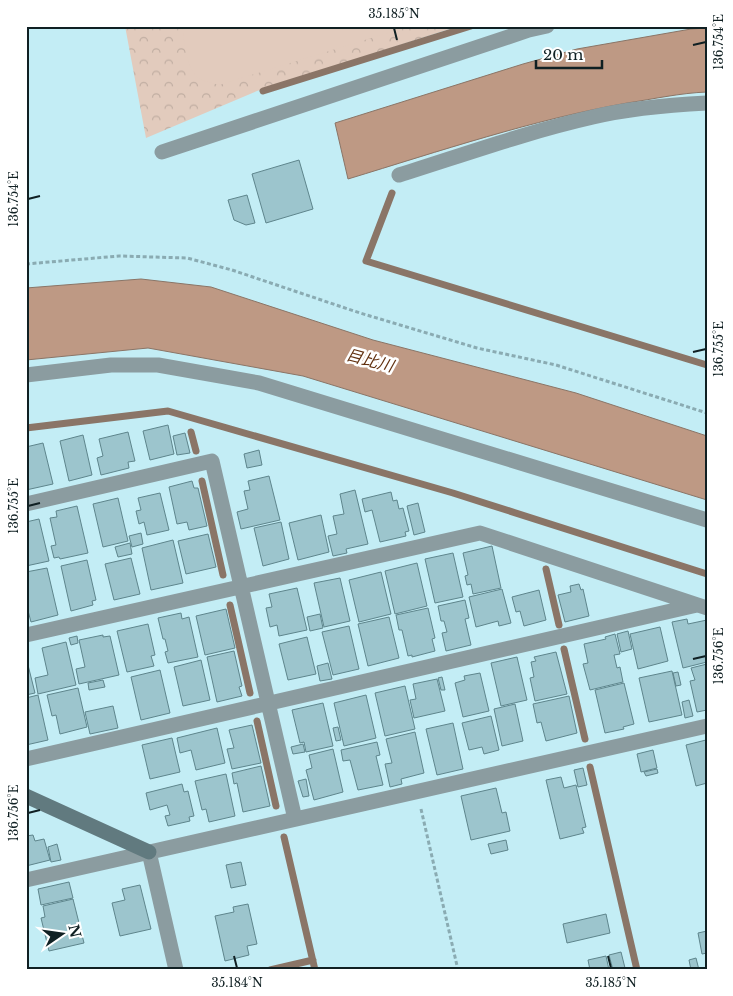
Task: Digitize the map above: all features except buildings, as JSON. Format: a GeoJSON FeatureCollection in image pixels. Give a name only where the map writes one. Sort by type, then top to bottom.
{"type":"FeatureCollection","features":[{"type":"Feature","properties":{"kind":"street"},"geometry":{"type":"LineString","coordinates":[[162,152],[529,30],[547,26]]}},
{"type":"Feature","properties":{"kind":"street"},"geometry":{"type":"LineString","coordinates":[[399,175],[594,116],[658,106],[707,103]]}},
{"type":"Feature","properties":{"kind":"street"},"geometry":{"type":"LineString","coordinates":[[26,375],[111,365],[158,365],[259,383],[707,520]]}},
{"type":"Feature","properties":{"kind":"street"},"geometry":{"type":"LineString","coordinates":[[26,504],[212,461],[295,819]]}},
{"type":"Feature","properties":{"kind":"street"},"geometry":{"type":"LineString","coordinates":[[26,635],[480,533],[702,606]]}},
{"type":"Feature","properties":{"kind":"street"},"geometry":{"type":"LineString","coordinates":[[26,759],[702,606]]}},
{"type":"Feature","properties":{"kind":"street"},"geometry":{"type":"LineString","coordinates":[[26,880],[707,726]]}},
{"type":"Feature","properties":{"kind":"street"},"geometry":{"type":"LineString","coordinates":[[26,796],[149,852]]}},
{"type":"Feature","properties":{"kind":"street"},"geometry":{"type":"LineString","coordinates":[[149,852],[176,970]]}},
{"type":"Feature","properties":{"kind":"path"},"geometry":{"type":"LineString","coordinates":[[26,264],[119,256],[187,258],[232,270],[477,348],[556,364],[707,413]]}},
{"type":"Feature","properties":{"kind":"path"},"geometry":{"type":"LineString","coordinates":[[417,792],[458,970]]}},
{"type":"Feature","properties":{"kind":"green space"},"geometry":{"type":"Polygon","coordinates":[[[125,26],[459,26],[257,91],[146,138],[125,26]]]}},
{"type":"Feature","properties":{"kind":"green space"},"geometry":{"type":"Polygon","coordinates":[[[182,26],[410,26],[219,85],[200,79],[191,69],[186,55],[182,26]]]}},
{"type":"Feature","properties":{"kind":"water"},"geometry":{"type":"Polygon","coordinates":[[[707,28],[707,92],[627,103],[556,118],[348,179],[335,123],[577,49],[691,29],[707,28]]]}},
{"type":"Feature","properties":{"kind":"water","name":"目比川"},"geometry":{"type":"Polygon","coordinates":[[[141,279],[211,287],[373,340],[576,393],[707,436],[707,500],[303,376],[148,348],[26,360],[26,288],[141,279]]]}},
{"type":"Feature","properties":{"kind":"waterway"},"geometry":{"type":"LineString","coordinates":[[263,91],[471,26]]}},
{"type":"Feature","properties":{"kind":"waterway"},"geometry":{"type":"LineString","coordinates":[[392,193],[366,261],[707,365]]}},
{"type":"Feature","properties":{"kind":"waterway"},"geometry":{"type":"LineString","coordinates":[[26,428],[168,411],[453,493],[707,574]]}},
{"type":"Feature","properties":{"kind":"waterway"},"geometry":{"type":"LineString","coordinates":[[191,432],[196,451]]}},
{"type":"Feature","properties":{"kind":"waterway"},"geometry":{"type":"LineString","coordinates":[[202,481],[223,575]]}},
{"type":"Feature","properties":{"kind":"waterway"},"geometry":{"type":"LineString","coordinates":[[546,569],[559,625]]}},
{"type":"Feature","properties":{"kind":"waterway"},"geometry":{"type":"LineString","coordinates":[[230,605],[250,693]]}},
{"type":"Feature","properties":{"kind":"waterway"},"geometry":{"type":"LineString","coordinates":[[564,649],[585,739]]}},
{"type":"Feature","properties":{"kind":"waterway"},"geometry":{"type":"LineString","coordinates":[[257,721],[276,806]]}},
{"type":"Feature","properties":{"kind":"waterway"},"geometry":{"type":"LineString","coordinates":[[590,767],[637,970]]}},
{"type":"Feature","properties":{"kind":"waterway"},"geometry":{"type":"LineString","coordinates":[[284,837],[315,970]]}},
{"type":"Feature","properties":{"kind":"waterway"},"geometry":{"type":"LineString","coordinates":[[270,970],[313,960]]}}]}
